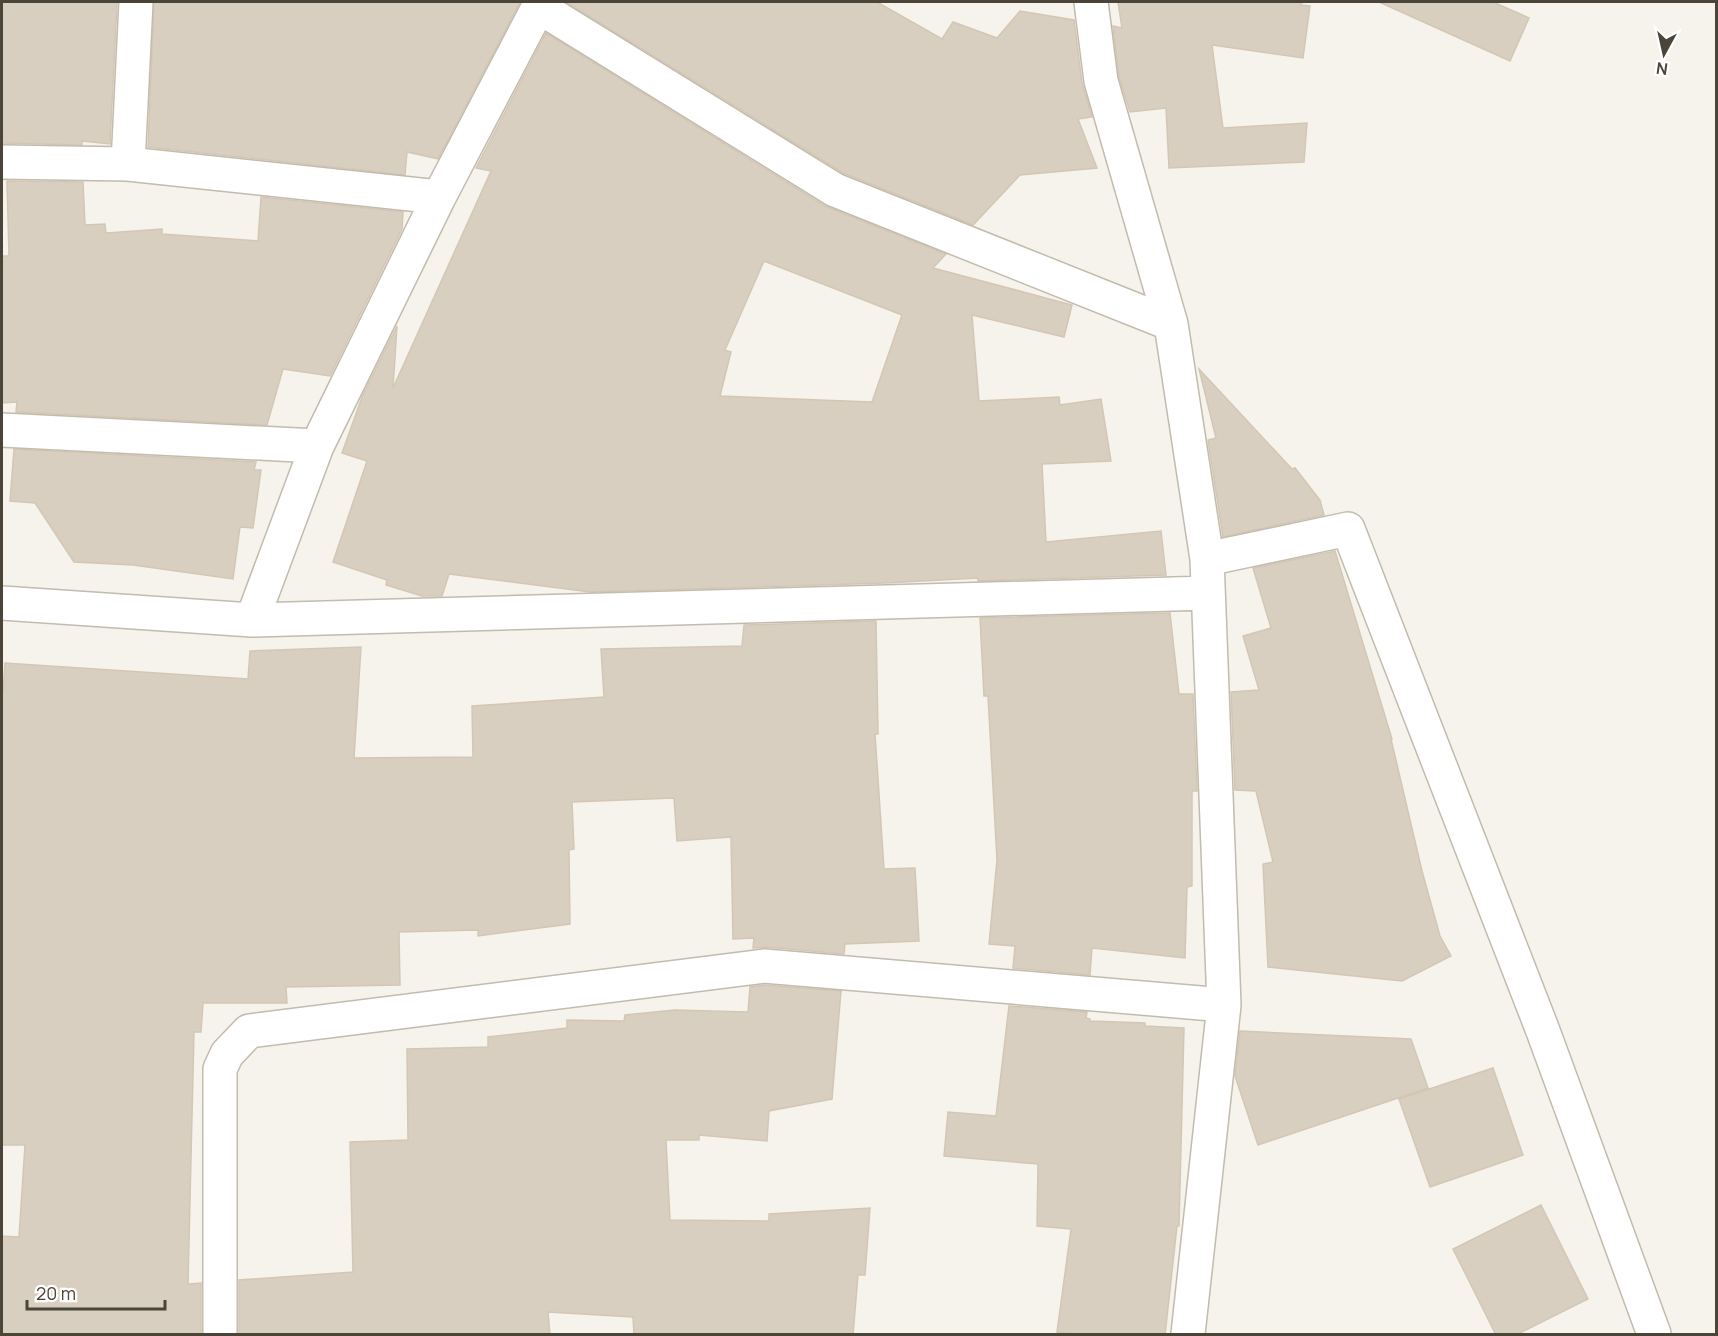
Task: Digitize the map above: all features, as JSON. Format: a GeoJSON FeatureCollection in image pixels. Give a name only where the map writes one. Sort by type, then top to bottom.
{"type":"FeatureCollection","features":[{"type":"Feature","properties":{"kind":"street"},"geometry":{"type":"LineString","coordinates":[[128,164],[136,2]]}},
{"type":"Feature","properties":{"kind":"street"},"geometry":{"type":"LineString","coordinates":[[1091,2],[1101,81],[1171,324],[1208,559],[1224,1005],[1188,1335]]}},
{"type":"Feature","properties":{"kind":"street"},"geometry":{"type":"LineString","coordinates":[[252,620],[317,446],[439,197],[540,4],[835,190],[1171,324]]}},
{"type":"Feature","properties":{"kind":"street"},"geometry":{"type":"LineString","coordinates":[[2,162],[128,164],[439,197]]}},
{"type":"Feature","properties":{"kind":"street"},"geometry":{"type":"LineString","coordinates":[[2,430],[317,446]]}},
{"type":"Feature","properties":{"kind":"street"},"geometry":{"type":"LineString","coordinates":[[1208,559],[1348,529],[1543,1031],[1654,1335]]}},
{"type":"Feature","properties":{"kind":"street"},"geometry":{"type":"LineString","coordinates":[[2,603],[252,620],[1208,593]]}},
{"type":"Feature","properties":{"kind":"street"},"geometry":{"type":"LineString","coordinates":[[220,1335],[220,1069],[227,1054],[249,1031],[764,966],[1224,1005]]}},
{"type":"Feature","properties":{"kind":"building"},"geometry":{"type":"Polygon","coordinates":[[[2,2],[117,2],[110,144],[82,141],[82,145],[2,143],[2,2]]]}},
{"type":"Feature","properties":{"kind":"building"},"geometry":{"type":"Polygon","coordinates":[[[154,2],[520,2],[438,159],[407,152],[405,175],[148,147],[154,2]]]}},
{"type":"Feature","properties":{"kind":"building"},"geometry":{"type":"Polygon","coordinates":[[[566,2],[877,2],[942,39],[953,22],[997,38],[1020,11],[1074,20],[1082,83],[1092,117],[1078,119],[1097,168],[1020,175],[973,225],[843,173],[566,2]]]}},
{"type":"Feature","properties":{"kind":"building"},"geometry":{"type":"Polygon","coordinates":[[[1118,2],[1302,2],[1301,5],[1310,6],[1303,58],[1212,45],[1223,128],[1307,123],[1304,162],[1169,168],[1166,108],[1130,112],[1119,77],[1113,26],[1122,28],[1118,2]]]}},
{"type":"Feature","properties":{"kind":"building"},"geometry":{"type":"Polygon","coordinates":[[[1379,2],[1493,2],[1529,18],[1510,61],[1379,2]]]}},
{"type":"Feature","properties":{"kind":"building"},"geometry":{"type":"Polygon","coordinates":[[[546,33],[825,206],[946,254],[933,268],[1072,305],[1064,337],[972,315],[979,401],[1059,397],[1060,405],[1101,399],[1111,461],[1042,464],[1046,542],[1161,531],[1166,575],[978,581],[978,578],[590,592],[449,574],[442,596],[422,596],[386,585],[387,580],[333,562],[367,461],[342,453],[362,397],[397,326],[393,388],[491,171],[476,168],[546,33]],[[764,261],[725,350],[731,352],[720,396],[872,402],[902,315],[764,261]]]}},
{"type":"Feature","properties":{"kind":"building"},"geometry":{"type":"Polygon","coordinates":[[[7,181],[83,182],[85,225],[105,224],[106,233],[162,229],[162,234],[258,241],[261,197],[403,212],[402,229],[330,376],[283,369],[267,425],[16,412],[17,402],[2,403],[2,256],[9,256],[7,181]]]}},
{"type":"Feature","properties":{"kind":"building"},"geometry":{"type":"Polygon","coordinates":[[[1199,369],[1292,469],[1295,468],[1320,500],[1324,515],[1223,537],[1208,440],[1216,438],[1199,369]]]}},
{"type":"Feature","properties":{"kind":"building"},"geometry":{"type":"Polygon","coordinates":[[[14,449],[256,462],[254,470],[261,470],[253,528],[240,527],[233,579],[133,565],[74,562],[35,503],[10,501],[14,449]]]}},
{"type":"Feature","properties":{"kind":"building"},"geometry":{"type":"Polygon","coordinates":[[[1335,551],[1392,739],[1422,871],[1440,936],[1451,956],[1402,981],[1268,967],[1263,864],[1273,862],[1256,791],[1235,790],[1231,692],[1259,690],[1243,636],[1271,628],[1253,568],[1335,551]]]}},
{"type":"Feature","properties":{"kind":"building"},"geometry":{"type":"Polygon","coordinates":[[[1170,613],[1179,694],[1193,694],[1197,791],[1192,791],[1192,886],[1187,887],[1185,958],[1092,948],[1090,975],[1013,968],[1015,946],[989,944],[997,860],[988,696],[984,696],[980,618],[1170,613]]]}},
{"type":"Feature","properties":{"kind":"building"},"geometry":{"type":"Polygon","coordinates":[[[876,621],[878,734],[875,734],[884,869],[915,868],[919,941],[845,944],[844,954],[766,947],[753,948],[754,938],[733,939],[731,837],[677,841],[674,798],[572,802],[574,849],[569,850],[570,924],[478,936],[478,930],[399,932],[400,985],[286,987],[287,1003],[203,1003],[201,1032],[194,1032],[188,1284],[201,1283],[201,1335],[2,1335],[2,1236],[19,1237],[25,1145],[2,1145],[2,692],[5,663],[248,679],[250,651],[361,647],[354,758],[473,757],[472,706],[604,697],[601,649],[742,646],[744,625],[876,621]]]}},
{"type":"Feature","properties":{"kind":"building"},"geometry":{"type":"Polygon","coordinates":[[[764,985],[841,991],[832,1099],[769,1111],[767,1141],[699,1135],[699,1140],[666,1140],[670,1220],[769,1221],[769,1214],[870,1208],[865,1275],[858,1275],[853,1335],[634,1335],[633,1317],[548,1312],[550,1335],[239,1335],[239,1280],[353,1272],[350,1142],[408,1140],[407,1049],[488,1047],[488,1037],[567,1028],[567,1020],[624,1021],[625,1015],[675,1010],[748,1012],[750,987],[764,985]]]}},
{"type":"Feature","properties":{"kind":"building"},"geometry":{"type":"Polygon","coordinates":[[[1009,1006],[1087,1012],[1086,1018],[1090,1021],[1145,1023],[1145,1026],[1184,1028],[1179,1226],[1177,1226],[1165,1335],[1089,1335],[1057,1332],[1071,1229],[1037,1226],[1038,1164],[944,1156],[948,1112],[996,1116],[1009,1006]]]}},
{"type":"Feature","properties":{"kind":"building"},"geometry":{"type":"Polygon","coordinates":[[[1240,1031],[1411,1039],[1428,1088],[1258,1145],[1235,1076],[1240,1031]]]}},
{"type":"Feature","properties":{"kind":"building"},"geometry":{"type":"Polygon","coordinates":[[[1493,1068],[1523,1155],[1430,1187],[1399,1099],[1493,1068]]]}},
{"type":"Feature","properties":{"kind":"building"},"geometry":{"type":"Polygon","coordinates":[[[1541,1205],[1588,1299],[1516,1335],[1496,1335],[1453,1249],[1541,1205]]]}}]}
